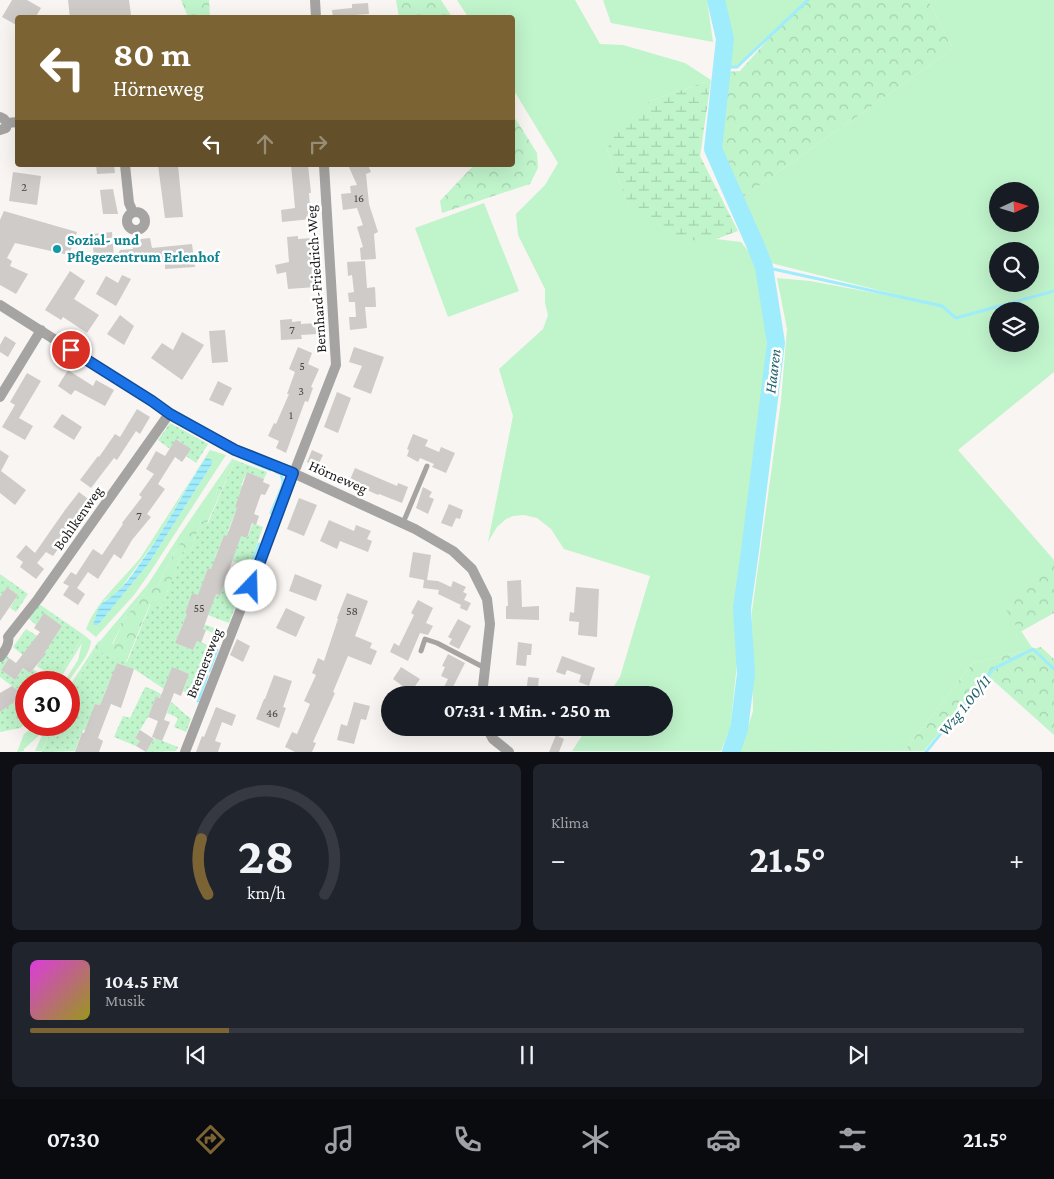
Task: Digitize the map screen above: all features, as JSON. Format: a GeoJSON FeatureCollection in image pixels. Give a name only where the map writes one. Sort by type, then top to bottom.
{"type":"FeatureCollection","features":[{"type":"Feature","properties":{"kind":"street"},"geometry":{"type":"LineString","coordinates":[[315,0],[316,15]]}},
{"type":"Feature","properties":{"kind":"street"},"geometry":{"type":"LineString","coordinates":[[125,167],[129,203],[133,212]]}},
{"type":"Feature","properties":{"kind":"street","name":"Bernhard-Friedrich-Weg"},"geometry":{"type":"LineString","coordinates":[[293,473],[336,365],[324,167]]}},
{"type":"Feature","properties":{"kind":"street","name":"Hörneweg"},"geometry":{"type":"LineString","coordinates":[[0,305],[170,414],[235,450],[293,473],[403,523],[454,552],[472,569],[487,599],[490,624],[483,686]]}},
{"type":"Feature","properties":{"kind":"street"},"geometry":{"type":"LineString","coordinates":[[0,397],[41,330]]}},
{"type":"Feature","properties":{"kind":"street","name":"Bohlkenweg"},"geometry":{"type":"LineString","coordinates":[[0,657],[9,641],[4,637],[38,599],[170,414]]}},
{"type":"Feature","properties":{"kind":"street","name":"Bremersweg"},"geometry":{"type":"LineString","coordinates":[[185,752],[251,586],[293,473]]}},
{"type":"Feature","properties":{"kind":"street"},"geometry":{"type":"LineString","coordinates":[[491,736],[509,752]]}},
{"type":"Feature","properties":{"kind":"lane"},"geometry":{"type":"LineString","coordinates":[[403,523],[427,466]]}},
{"type":"Feature","properties":{"kind":"lane"},"geometry":{"type":"LineString","coordinates":[[421,651],[425,640],[436,643],[485,668]]}},
{"type":"Feature","properties":{"kind":"green space"},"geometry":{"type":"Polygon","coordinates":[[[181,0],[209,0],[210,15],[187,15],[181,0]]]}},
{"type":"Feature","properties":{"kind":"green space"},"geometry":{"type":"Polygon","coordinates":[[[396,0],[441,0],[451,15],[399,15],[396,0]]]}},
{"type":"Feature","properties":{"kind":"green space"},"geometry":{"type":"Polygon","coordinates":[[[457,0],[575,0],[600,44],[623,45],[685,63],[711,80],[650,101],[607,150],[628,204],[716,239],[741,242],[753,257],[760,278],[766,313],[767,350],[763,409],[735,603],[737,664],[730,729],[721,751],[572,751],[582,736],[673,736],[673,686],[614,686],[620,677],[650,576],[564,549],[551,529],[537,518],[524,515],[506,519],[497,527],[488,542],[513,416],[499,369],[543,329],[548,315],[545,303],[545,289],[518,235],[516,214],[545,185],[558,163],[515,92],[515,15],[467,15],[457,0]]]}},
{"type":"Feature","properties":{"kind":"green space"},"geometry":{"type":"Polygon","coordinates":[[[603,0],[707,0],[713,42],[611,23],[603,0]]]}},
{"type":"Feature","properties":{"kind":"green space"},"geometry":{"type":"Polygon","coordinates":[[[723,0],[808,0],[771,36],[736,66],[730,66],[731,35],[723,0]]]}},
{"type":"Feature","properties":{"kind":"green space"},"geometry":{"type":"Polygon","coordinates":[[[808,0],[928,0],[953,49],[743,197],[718,149],[726,72],[740,71],[771,36],[808,0]]]}},
{"type":"Feature","properties":{"kind":"green space"},"geometry":{"type":"Polygon","coordinates":[[[928,0],[1054,0],[1054,372],[958,450],[1054,560],[1004,605],[1033,649],[973,663],[904,751],[740,752],[753,711],[752,611],[781,401],[787,329],[777,278],[810,281],[929,303],[771,263],[743,197],[953,49],[928,0]]]}},
{"type":"Feature","properties":{"kind":"green space"},"geometry":{"type":"Polygon","coordinates":[[[711,80],[700,156],[738,231],[716,239],[682,241],[656,228],[628,204],[607,150],[618,126],[650,101],[711,80]]]}},
{"type":"Feature","properties":{"kind":"green space"},"geometry":{"type":"Polygon","coordinates":[[[515,118],[537,153],[538,168],[530,184],[442,213],[440,201],[472,167],[515,167],[515,118]]]}},
{"type":"Feature","properties":{"kind":"green space"},"geometry":{"type":"Polygon","coordinates":[[[484,203],[519,291],[448,317],[415,228],[484,203]]]}},
{"type":"Feature","properties":{"kind":"green space"},"geometry":{"type":"Polygon","coordinates":[[[170,423],[208,444],[196,463],[186,456],[190,449],[177,439],[170,449],[158,440],[170,423]]]}},
{"type":"Feature","properties":{"kind":"green space"},"geometry":{"type":"Polygon","coordinates":[[[210,450],[226,455],[134,595],[96,637],[86,629],[91,619],[103,600],[141,557],[210,450]],[[212,464],[196,472],[157,539],[121,588],[112,597],[105,600],[98,609],[98,615],[94,621],[98,625],[149,563],[212,464]]]}},
{"type":"Feature","properties":{"kind":"green space"},"geometry":{"type":"Polygon","coordinates":[[[232,459],[211,504],[200,514],[174,553],[158,585],[147,590],[121,623],[112,644],[101,640],[148,584],[232,459]]]}},
{"type":"Feature","properties":{"kind":"green space"},"geometry":{"type":"Polygon","coordinates":[[[232,459],[235,460],[207,523],[201,521],[190,553],[183,551],[161,608],[150,604],[126,662],[95,650],[80,676],[79,671],[98,642],[101,640],[113,644],[121,623],[147,590],[158,585],[174,553],[200,513],[205,511],[211,504],[232,459]]]}},
{"type":"Feature","properties":{"kind":"green space"},"geometry":{"type":"Polygon","coordinates":[[[235,460],[267,472],[264,479],[247,472],[241,485],[261,494],[259,499],[240,492],[235,507],[252,513],[250,519],[235,513],[228,531],[247,538],[253,523],[263,527],[249,567],[232,561],[239,541],[224,535],[215,558],[221,573],[208,568],[201,588],[220,596],[226,578],[244,584],[229,623],[208,615],[192,593],[185,613],[203,620],[203,624],[225,632],[223,637],[184,621],[175,643],[193,650],[197,641],[216,648],[197,701],[190,694],[183,691],[189,674],[172,668],[164,689],[134,669],[117,663],[112,677],[115,684],[109,682],[100,705],[95,704],[86,730],[83,730],[75,751],[42,752],[49,736],[80,736],[80,676],[95,650],[127,662],[151,603],[161,608],[183,551],[190,553],[201,521],[208,523],[235,460]]]}},
{"type":"Feature","properties":{"kind":"green space"},"geometry":{"type":"Polygon","coordinates":[[[1054,560],[1054,613],[1020,632],[1003,605],[1054,560]]]}},
{"type":"Feature","properties":{"kind":"green space"},"geometry":{"type":"Polygon","coordinates":[[[0,574],[28,594],[16,612],[10,608],[18,595],[7,587],[0,597],[0,574]]]}},
{"type":"Feature","properties":{"kind":"green space"},"geometry":{"type":"Polygon","coordinates":[[[39,604],[84,635],[62,671],[44,671],[37,666],[46,653],[33,643],[23,655],[13,647],[26,629],[50,644],[62,626],[44,614],[36,625],[28,618],[39,604]]]}},
{"type":"Feature","properties":{"kind":"green space"},"geometry":{"type":"Polygon","coordinates":[[[84,635],[91,641],[85,657],[75,671],[71,671],[78,660],[82,643],[65,671],[62,671],[84,635]]]}},
{"type":"Feature","properties":{"kind":"green space"},"geometry":{"type":"Polygon","coordinates":[[[1041,647],[1054,659],[1054,735],[987,675],[924,751],[904,751],[973,663],[1041,647]]]}},
{"type":"Feature","properties":{"kind":"green space"},"geometry":{"type":"Polygon","coordinates":[[[6,655],[9,658],[1,670],[15,680],[15,688],[0,677],[0,663],[6,655]]]}},
{"type":"Feature","properties":{"kind":"green space"},"geometry":{"type":"Polygon","coordinates":[[[145,687],[158,692],[170,700],[191,719],[186,732],[174,727],[178,718],[167,713],[171,702],[156,696],[148,717],[135,738],[140,741],[136,746],[114,737],[123,716],[130,718],[145,687]]]}},
{"type":"Feature","properties":{"kind":"green space"},"geometry":{"type":"Polygon","coordinates":[[[15,701],[15,729],[0,732],[0,712],[15,701]]]}},
{"type":"Feature","properties":{"kind":"green space"},"geometry":{"type":"Polygon","coordinates":[[[23,736],[38,736],[24,751],[17,752],[23,736]]]}},
{"type":"Feature","properties":{"kind":"green space"},"geometry":{"type":"Polygon","coordinates":[[[42,736],[48,736],[42,751],[35,751],[42,736]]]}},
{"type":"Feature","properties":{"kind":"green space"},"geometry":{"type":"Polygon","coordinates":[[[155,738],[178,747],[176,751],[146,752],[155,738]]]}},
{"type":"Feature","properties":{"kind":"water"},"geometry":{"type":"Polygon","coordinates":[[[206,458],[212,460],[212,464],[149,563],[98,625],[94,625],[100,605],[128,581],[206,458]]]}},
{"type":"Feature","properties":{"kind":"building"},"geometry":{"type":"Polygon","coordinates":[[[12,0],[27,0],[41,8],[37,15],[15,15],[15,24],[2,17],[12,0]]]}},
{"type":"Feature","properties":{"kind":"building"},"geometry":{"type":"Polygon","coordinates":[[[68,0],[129,0],[131,15],[70,15],[68,0]]]}},
{"type":"Feature","properties":{"kind":"building"},"geometry":{"type":"Polygon","coordinates":[[[368,3],[369,14],[333,15],[332,10],[352,8],[352,4],[368,3]]]}},
{"type":"Feature","properties":{"kind":"building"},"geometry":{"type":"Polygon","coordinates":[[[96,167],[114,167],[115,173],[97,174],[96,167]]]}},
{"type":"Feature","properties":{"kind":"building"},"geometry":{"type":"Polygon","coordinates":[[[158,167],[178,167],[183,217],[165,218],[158,167]]]}},
{"type":"Feature","properties":{"kind":"building"},"geometry":{"type":"Polygon","coordinates":[[[291,167],[308,167],[311,219],[282,222],[281,210],[295,208],[291,167]]]}},
{"type":"Feature","properties":{"kind":"building"},"geometry":{"type":"Polygon","coordinates":[[[349,167],[369,167],[371,172],[366,174],[369,204],[378,232],[374,234],[376,259],[361,260],[360,248],[363,247],[357,227],[363,225],[357,208],[343,210],[341,194],[351,193],[350,186],[357,185],[349,167]]]}},
{"type":"Feature","properties":{"kind":"building"},"geometry":{"type":"Polygon","coordinates":[[[13,172],[41,176],[37,205],[9,201],[13,172]]]}},
{"type":"Feature","properties":{"kind":"building"},"geometry":{"type":"Polygon","coordinates":[[[113,189],[118,214],[103,214],[100,190],[113,189]]]}},
{"type":"Feature","properties":{"kind":"building","name":"Sozial- und Pflegezentrum Erlenhof"},"geometry":{"type":"Polygon","coordinates":[[[4,211],[77,232],[69,255],[15,243],[7,258],[12,261],[10,266],[28,274],[16,294],[0,285],[0,220],[4,211]]]}},
{"type":"Feature","properties":{"kind":"building"},"geometry":{"type":"Polygon","coordinates":[[[112,232],[114,258],[94,260],[92,234],[112,232]]]}},
{"type":"Feature","properties":{"kind":"building"},"geometry":{"type":"Polygon","coordinates":[[[298,236],[298,239],[312,238],[316,287],[288,289],[286,272],[277,274],[275,265],[289,262],[287,237],[298,236]]]}},
{"type":"Feature","properties":{"kind":"building"},"geometry":{"type":"Polygon","coordinates":[[[150,238],[152,248],[192,244],[195,267],[165,269],[165,260],[135,263],[134,260],[114,262],[120,250],[133,249],[132,240],[150,238]]]}},
{"type":"Feature","properties":{"kind":"building"},"geometry":{"type":"Polygon","coordinates":[[[365,261],[367,288],[375,287],[376,307],[365,307],[367,328],[350,330],[349,317],[356,317],[355,302],[349,302],[348,293],[354,292],[352,275],[348,276],[347,262],[365,261]]]}},
{"type":"Feature","properties":{"kind":"building"},"geometry":{"type":"Polygon","coordinates":[[[70,271],[85,281],[74,299],[99,315],[87,333],[63,317],[61,320],[45,310],[70,271]]]}},
{"type":"Feature","properties":{"kind":"building"},"geometry":{"type":"Polygon","coordinates":[[[122,275],[131,279],[116,306],[96,294],[106,276],[118,283],[122,275]]]}},
{"type":"Feature","properties":{"kind":"building"},"geometry":{"type":"Polygon","coordinates":[[[120,315],[134,326],[124,345],[107,334],[120,315]]]}},
{"type":"Feature","properties":{"kind":"building"},"geometry":{"type":"Polygon","coordinates":[[[292,319],[292,322],[301,321],[301,324],[317,323],[318,333],[315,333],[318,334],[301,335],[302,339],[281,340],[280,320],[292,319]]]}},
{"type":"Feature","properties":{"kind":"building"},"geometry":{"type":"Polygon","coordinates":[[[225,330],[228,362],[212,363],[209,331],[225,330]]]}},
{"type":"Feature","properties":{"kind":"building"},"geometry":{"type":"Polygon","coordinates":[[[182,332],[204,345],[182,380],[151,358],[162,343],[173,350],[182,332]]]}},
{"type":"Feature","properties":{"kind":"building"},"geometry":{"type":"Polygon","coordinates":[[[5,336],[16,343],[8,357],[0,352],[0,345],[5,336]]]}},
{"type":"Feature","properties":{"kind":"building"},"geometry":{"type":"Polygon","coordinates":[[[298,347],[312,353],[308,364],[319,369],[311,387],[313,388],[308,402],[305,401],[286,453],[276,448],[279,441],[268,436],[274,423],[276,424],[289,394],[287,394],[295,372],[289,369],[298,347]]]}},
{"type":"Feature","properties":{"kind":"building"},"geometry":{"type":"Polygon","coordinates":[[[354,347],[384,357],[371,394],[353,387],[362,366],[349,362],[354,347]]]}},
{"type":"Feature","properties":{"kind":"building"},"geometry":{"type":"Polygon","coordinates":[[[68,370],[93,386],[96,380],[114,390],[105,406],[75,390],[71,395],[58,386],[68,370]]]}},
{"type":"Feature","properties":{"kind":"building"},"geometry":{"type":"Polygon","coordinates":[[[27,373],[41,381],[19,418],[33,426],[25,440],[2,427],[15,405],[10,402],[27,373]]]}},
{"type":"Feature","properties":{"kind":"building"},"geometry":{"type":"Polygon","coordinates":[[[218,381],[232,388],[223,406],[209,400],[218,381]]]}},
{"type":"Feature","properties":{"kind":"building"},"geometry":{"type":"Polygon","coordinates":[[[337,392],[351,398],[338,433],[324,427],[337,392]]]}},
{"type":"Feature","properties":{"kind":"building"},"geometry":{"type":"Polygon","coordinates":[[[137,409],[150,417],[140,434],[136,431],[117,460],[114,458],[91,488],[80,480],[115,434],[120,437],[137,409]]]}},
{"type":"Feature","properties":{"kind":"building"},"geometry":{"type":"Polygon","coordinates":[[[62,414],[82,427],[74,440],[53,427],[62,414]]]}},
{"type":"Feature","properties":{"kind":"building"},"geometry":{"type":"Polygon","coordinates":[[[413,434],[428,440],[425,446],[439,452],[441,447],[455,453],[446,473],[432,467],[434,464],[420,458],[418,462],[407,456],[409,450],[407,449],[413,434]]]}},
{"type":"Feature","properties":{"kind":"building"},"geometry":{"type":"Polygon","coordinates":[[[176,439],[191,449],[182,462],[175,457],[158,484],[165,489],[147,514],[151,517],[132,540],[121,559],[114,554],[98,579],[88,572],[77,588],[85,594],[78,605],[63,595],[69,586],[63,583],[71,572],[76,575],[93,549],[102,555],[122,523],[142,497],[139,495],[154,474],[146,469],[156,451],[165,456],[176,439]]]}},
{"type":"Feature","properties":{"kind":"building"},"geometry":{"type":"Polygon","coordinates":[[[0,450],[9,456],[1,471],[26,490],[15,505],[0,493],[0,450]]]}},
{"type":"Feature","properties":{"kind":"building"},"geometry":{"type":"Polygon","coordinates":[[[312,450],[323,455],[317,467],[307,462],[312,450]]]}},
{"type":"Feature","properties":{"kind":"building"},"geometry":{"type":"Polygon","coordinates":[[[355,468],[397,486],[398,483],[408,487],[402,503],[349,482],[355,468]]]}},
{"type":"Feature","properties":{"kind":"building"},"geometry":{"type":"Polygon","coordinates":[[[247,472],[264,479],[263,482],[270,485],[265,495],[261,494],[254,514],[259,516],[256,525],[252,523],[247,538],[241,536],[220,596],[216,594],[203,629],[206,630],[201,643],[197,641],[193,650],[175,643],[187,614],[185,613],[192,593],[198,595],[208,568],[211,569],[224,535],[227,536],[247,472]]]}},
{"type":"Feature","properties":{"kind":"building"},"geometry":{"type":"Polygon","coordinates":[[[423,487],[432,492],[429,497],[434,499],[428,514],[416,508],[423,487]]]}},
{"type":"Feature","properties":{"kind":"building"},"geometry":{"type":"Polygon","coordinates":[[[79,492],[92,502],[53,556],[46,552],[37,563],[44,569],[36,579],[20,567],[23,562],[16,557],[26,545],[35,553],[79,492]]]}},
{"type":"Feature","properties":{"kind":"building"},"geometry":{"type":"Polygon","coordinates":[[[299,498],[317,505],[304,536],[287,529],[299,498]]]}},
{"type":"Feature","properties":{"kind":"building"},"geometry":{"type":"Polygon","coordinates":[[[449,504],[463,510],[460,519],[456,518],[452,527],[441,523],[449,504]]]}},
{"type":"Feature","properties":{"kind":"building"},"geometry":{"type":"Polygon","coordinates":[[[329,520],[354,531],[356,525],[371,531],[367,539],[372,541],[368,552],[340,541],[337,549],[320,541],[329,520]]]}},
{"type":"Feature","properties":{"kind":"building"},"geometry":{"type":"Polygon","coordinates":[[[413,552],[431,555],[427,580],[438,581],[451,587],[453,581],[466,587],[463,592],[467,594],[464,600],[471,603],[467,611],[460,608],[461,605],[438,594],[439,590],[423,588],[424,580],[409,577],[413,552]]]}},
{"type":"Feature","properties":{"kind":"building"},"geometry":{"type":"Polygon","coordinates":[[[295,574],[322,585],[316,601],[289,591],[295,574]]]}},
{"type":"Feature","properties":{"kind":"building"},"geometry":{"type":"Polygon","coordinates":[[[521,580],[522,607],[539,606],[539,620],[506,619],[506,606],[508,606],[507,581],[521,580]]]}},
{"type":"Feature","properties":{"kind":"building"},"geometry":{"type":"Polygon","coordinates":[[[7,587],[18,595],[0,621],[0,597],[7,587]]]}},
{"type":"Feature","properties":{"kind":"building"},"geometry":{"type":"Polygon","coordinates":[[[576,587],[599,589],[597,637],[578,635],[579,622],[569,621],[570,612],[574,613],[576,587]]]}},
{"type":"Feature","properties":{"kind":"building"},"geometry":{"type":"Polygon","coordinates":[[[347,593],[368,601],[355,636],[372,643],[370,648],[377,651],[371,665],[348,656],[333,692],[335,693],[313,742],[316,743],[312,752],[295,752],[285,747],[292,732],[297,734],[310,704],[304,701],[316,675],[312,673],[318,658],[324,661],[347,593]]]}},
{"type":"Feature","properties":{"kind":"building"},"geometry":{"type":"Polygon","coordinates":[[[418,600],[433,608],[426,623],[433,626],[428,635],[420,633],[408,661],[390,652],[394,643],[399,646],[414,615],[411,613],[418,600]]]}},
{"type":"Feature","properties":{"kind":"building"},"geometry":{"type":"Polygon","coordinates":[[[286,608],[305,617],[296,637],[276,628],[286,608]]]}},
{"type":"Feature","properties":{"kind":"building"},"geometry":{"type":"Polygon","coordinates":[[[44,613],[62,626],[45,652],[46,654],[32,671],[23,668],[21,671],[15,671],[15,680],[1,670],[9,658],[16,663],[40,632],[34,628],[44,613]]]}},
{"type":"Feature","properties":{"kind":"building"},"geometry":{"type":"Polygon","coordinates":[[[458,619],[471,626],[459,649],[449,644],[452,639],[448,637],[458,619]]]}},
{"type":"Feature","properties":{"kind":"building"},"geometry":{"type":"Polygon","coordinates":[[[237,639],[250,646],[243,662],[230,655],[237,639]]]}},
{"type":"Feature","properties":{"kind":"building"},"geometry":{"type":"Polygon","coordinates":[[[518,642],[532,644],[531,655],[527,655],[526,666],[516,665],[518,642]]]}},
{"type":"Feature","properties":{"kind":"building"},"geometry":{"type":"Polygon","coordinates":[[[448,654],[465,663],[454,686],[444,686],[448,679],[441,676],[445,667],[442,666],[448,654]]]}},
{"type":"Feature","properties":{"kind":"building"},"geometry":{"type":"Polygon","coordinates":[[[562,656],[595,668],[589,686],[579,682],[581,675],[567,670],[565,675],[556,672],[562,656]]]}},
{"type":"Feature","properties":{"kind":"building"},"geometry":{"type":"Polygon","coordinates":[[[117,663],[134,669],[121,708],[111,704],[98,738],[103,741],[99,752],[75,752],[95,704],[100,705],[117,663]]]}},
{"type":"Feature","properties":{"kind":"building"},"geometry":{"type":"Polygon","coordinates":[[[172,667],[189,674],[181,696],[174,693],[164,720],[170,722],[162,741],[152,737],[158,721],[148,717],[156,696],[160,698],[172,667]]]}},
{"type":"Feature","properties":{"kind":"building"},"geometry":{"type":"Polygon","coordinates":[[[401,667],[420,679],[415,686],[403,686],[393,679],[401,667]]]}},
{"type":"Feature","properties":{"kind":"building"},"geometry":{"type":"Polygon","coordinates":[[[274,675],[292,681],[283,707],[286,708],[279,728],[256,719],[274,675]]]}},
{"type":"Feature","properties":{"kind":"building"},"geometry":{"type":"Polygon","coordinates":[[[528,677],[539,678],[538,686],[527,686],[528,677]]]}},
{"type":"Feature","properties":{"kind":"building"},"geometry":{"type":"Polygon","coordinates":[[[12,686],[15,688],[15,701],[0,712],[0,693],[12,686]]]}},
{"type":"Feature","properties":{"kind":"building"},"geometry":{"type":"Polygon","coordinates":[[[354,702],[370,706],[366,720],[361,719],[354,744],[337,740],[341,724],[347,726],[354,702]]]}},
{"type":"Feature","properties":{"kind":"building"},"geometry":{"type":"Polygon","coordinates":[[[216,707],[236,715],[232,726],[222,722],[215,741],[221,743],[218,752],[196,752],[202,736],[204,737],[216,707]]]}},
{"type":"Feature","properties":{"kind":"building"},"geometry":{"type":"Polygon","coordinates":[[[140,730],[154,739],[146,752],[136,746],[140,741],[135,738],[140,730]]]}},
{"type":"Feature","properties":{"kind":"building"},"geometry":{"type":"Polygon","coordinates":[[[556,736],[564,739],[559,752],[549,752],[556,736]]]}},
{"type":"Feature","properties":{"kind":"waterway","name":"Haaren"},"geometry":{"type":"LineString","coordinates":[[716,0],[725,39],[713,149],[764,267],[776,343],[742,608],[746,674],[739,729],[731,752]]}},
{"type":"Feature","properties":{"kind":"waterway"},"geometry":{"type":"LineString","coordinates":[[722,67],[737,67],[808,0]]}},
{"type":"Feature","properties":{"kind":"waterway"},"geometry":{"type":"LineString","coordinates":[[764,267],[942,306],[956,318],[1054,291]]}},
{"type":"Feature","properties":{"kind":"waterway"},"geometry":{"type":"LineString","coordinates":[[238,456],[270,470]]}},
{"type":"Feature","properties":{"kind":"waterway"},"geometry":{"type":"LineString","coordinates":[[271,513],[283,482],[281,474],[276,472]]}},
{"type":"Feature","properties":{"kind":"waterway"},"geometry":{"type":"LineString","coordinates":[[250,567],[259,544]]}},
{"type":"Feature","properties":{"kind":"waterway","name":"Wzg 1.00/11"},"geometry":{"type":"LineString","coordinates":[[926,752],[993,669],[1033,649],[1054,669]]}},
{"type":"Feature","properties":{"kind":"waterway"},"geometry":{"type":"LineString","coordinates":[[209,671],[217,650]]}},
{"type":"Feature","properties":{"kind":"waterway"},"geometry":{"type":"LineString","coordinates":[[198,701],[207,676]]}},
{"type":"Feature","properties":{"kind":"place","name":"Sozial- und Pflegezentrum Erlenhof"},"geometry":{"type":"Point","coordinates":[57,249]}},
{"type":"Feature","properties":{"kind":"route"},"geometry":{"type":"LineString","coordinates":[[71,350],[170,414],[235,450],[293,473],[251,586]]}}]}
